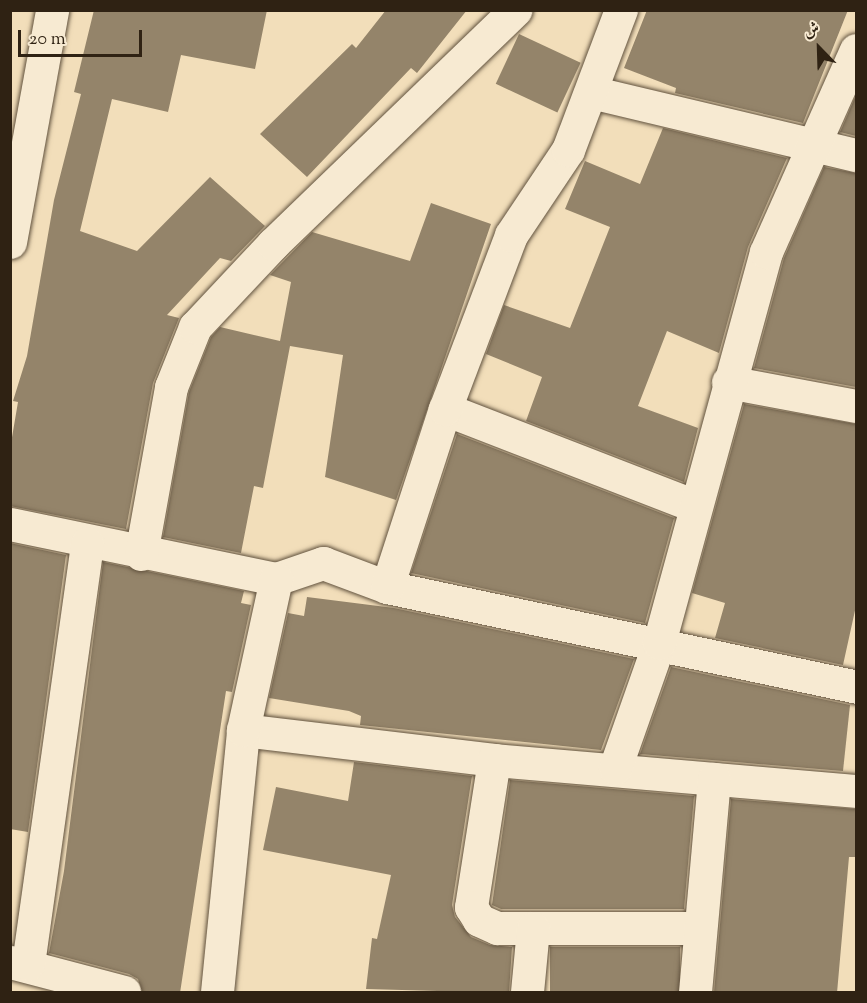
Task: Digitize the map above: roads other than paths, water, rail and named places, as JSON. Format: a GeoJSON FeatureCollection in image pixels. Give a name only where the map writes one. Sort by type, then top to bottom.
{"type":"FeatureCollection","features":[{"type":"Feature","properties":{"kind":"street"},"geometry":{"type":"LineString","coordinates":[[10,242],[52,10]]}},
{"type":"Feature","properties":{"kind":"street"},"geometry":{"type":"LineString","coordinates":[[141,554],[171,387],[195,327],[273,244],[515,10]]}},
{"type":"Feature","properties":{"kind":"street"},"geometry":{"type":"LineString","coordinates":[[387,587],[446,409],[511,235],[568,150],[621,10]]}},
{"type":"Feature","properties":{"kind":"street"},"geometry":{"type":"LineString","coordinates":[[615,768],[659,643],[728,381],[766,252],[811,145],[856,50]]}},
{"type":"Feature","properties":{"kind":"street"},"geometry":{"type":"LineString","coordinates":[[591,92],[856,155]]}},
{"type":"Feature","properties":{"kind":"street"},"geometry":{"type":"LineString","coordinates":[[728,381],[856,406]]}},
{"type":"Feature","properties":{"kind":"street"},"geometry":{"type":"LineString","coordinates":[[446,409],[694,506]]}},
{"type":"Feature","properties":{"kind":"street"},"geometry":{"type":"LineString","coordinates":[[10,524],[87,543],[276,579],[323,563],[387,587],[659,643],[856,687]]}},
{"type":"Feature","properties":{"kind":"street"},"geometry":{"type":"LineString","coordinates":[[87,543],[19,963],[124,993]]}},
{"type":"Feature","properties":{"kind":"street"},"geometry":{"type":"LineString","coordinates":[[217,993],[243,730],[276,579]]}},
{"type":"Feature","properties":{"kind":"street"},"geometry":{"type":"LineString","coordinates":[[243,730],[494,760],[615,768],[856,791]]}},
{"type":"Feature","properties":{"kind":"street"},"geometry":{"type":"LineString","coordinates":[[494,760],[471,907],[479,920],[497,928],[700,928]]}},
{"type":"Feature","properties":{"kind":"street"},"geometry":{"type":"LineString","coordinates":[[695,993],[714,779]]}},
{"type":"Feature","properties":{"kind":"street"},"geometry":{"type":"LineString","coordinates":[[527,993],[533,928]]}}]}
